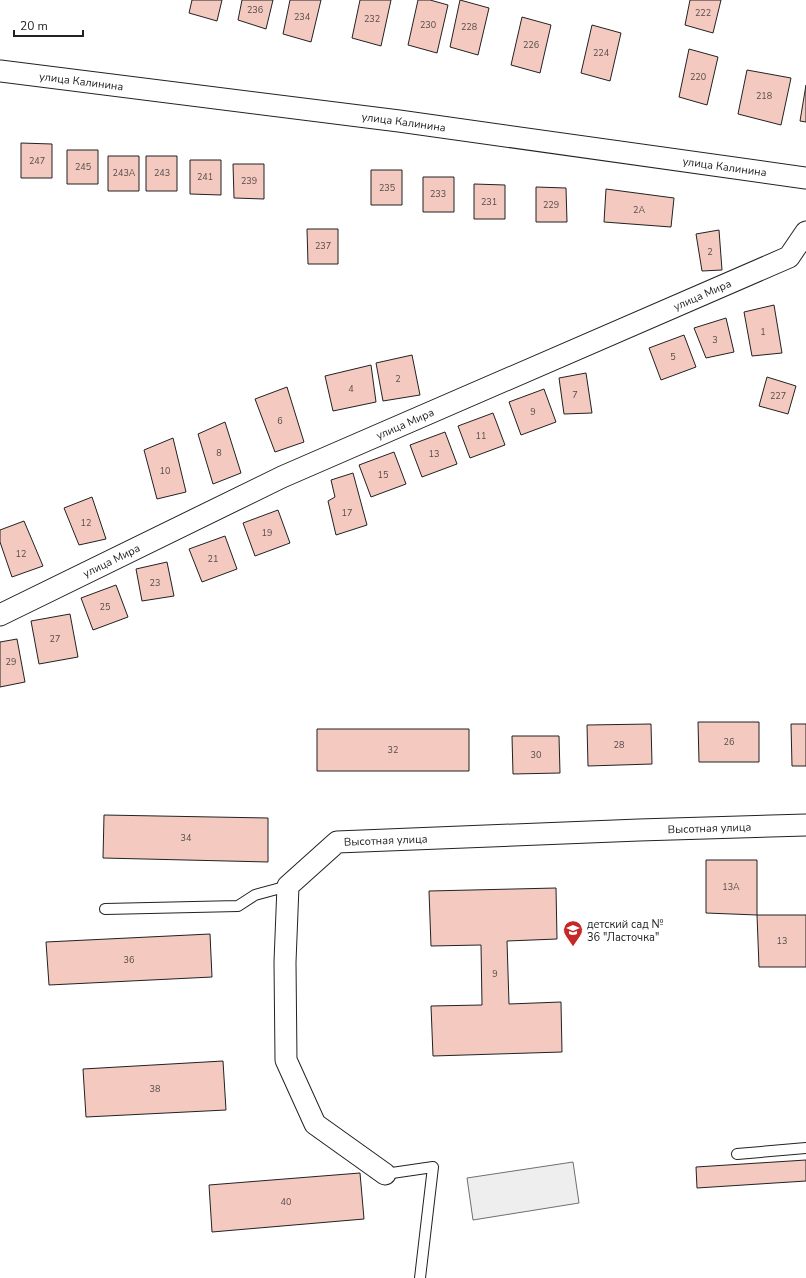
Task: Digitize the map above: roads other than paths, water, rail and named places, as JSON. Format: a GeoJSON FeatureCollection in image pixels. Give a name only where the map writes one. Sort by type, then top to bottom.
{"type":"FeatureCollection","features":[{"type":"Feature","properties":{"kind":"street","name":"улица Калинина"},"geometry":{"type":"LineString","coordinates":[[0,70],[399,121],[806,178]]}},
{"type":"Feature","properties":{"kind":"street","name":"улица Мира"},"geometry":{"type":"LineString","coordinates":[[0,615],[282,477],[789,257],[806,232]]}},
{"type":"Feature","properties":{"kind":"street","name":"Высотная улица"},"geometry":{"type":"LineString","coordinates":[[288,886],[337,842],[806,825]]}},
{"type":"Feature","properties":{"kind":"street"},"geometry":{"type":"LineString","coordinates":[[288,886],[285,962],[286,1060],[315,1124],[385,1174]]}},
{"type":"Feature","properties":{"kind":"lane"},"geometry":{"type":"LineString","coordinates":[[105,909],[238,906],[255,895],[288,886]]}},
{"type":"Feature","properties":{"kind":"lane"},"geometry":{"type":"LineString","coordinates":[[737,1154],[806,1148]]}},
{"type":"Feature","properties":{"kind":"lane"},"geometry":{"type":"LineString","coordinates":[[385,1174],[432,1168],[420,1278]]}},
{"type":"Feature","properties":{"kind":"place","name":"детский сад № 36 \"Ласточка\""},"geometry":{"type":"Point","coordinates":[573,947]}}]}
